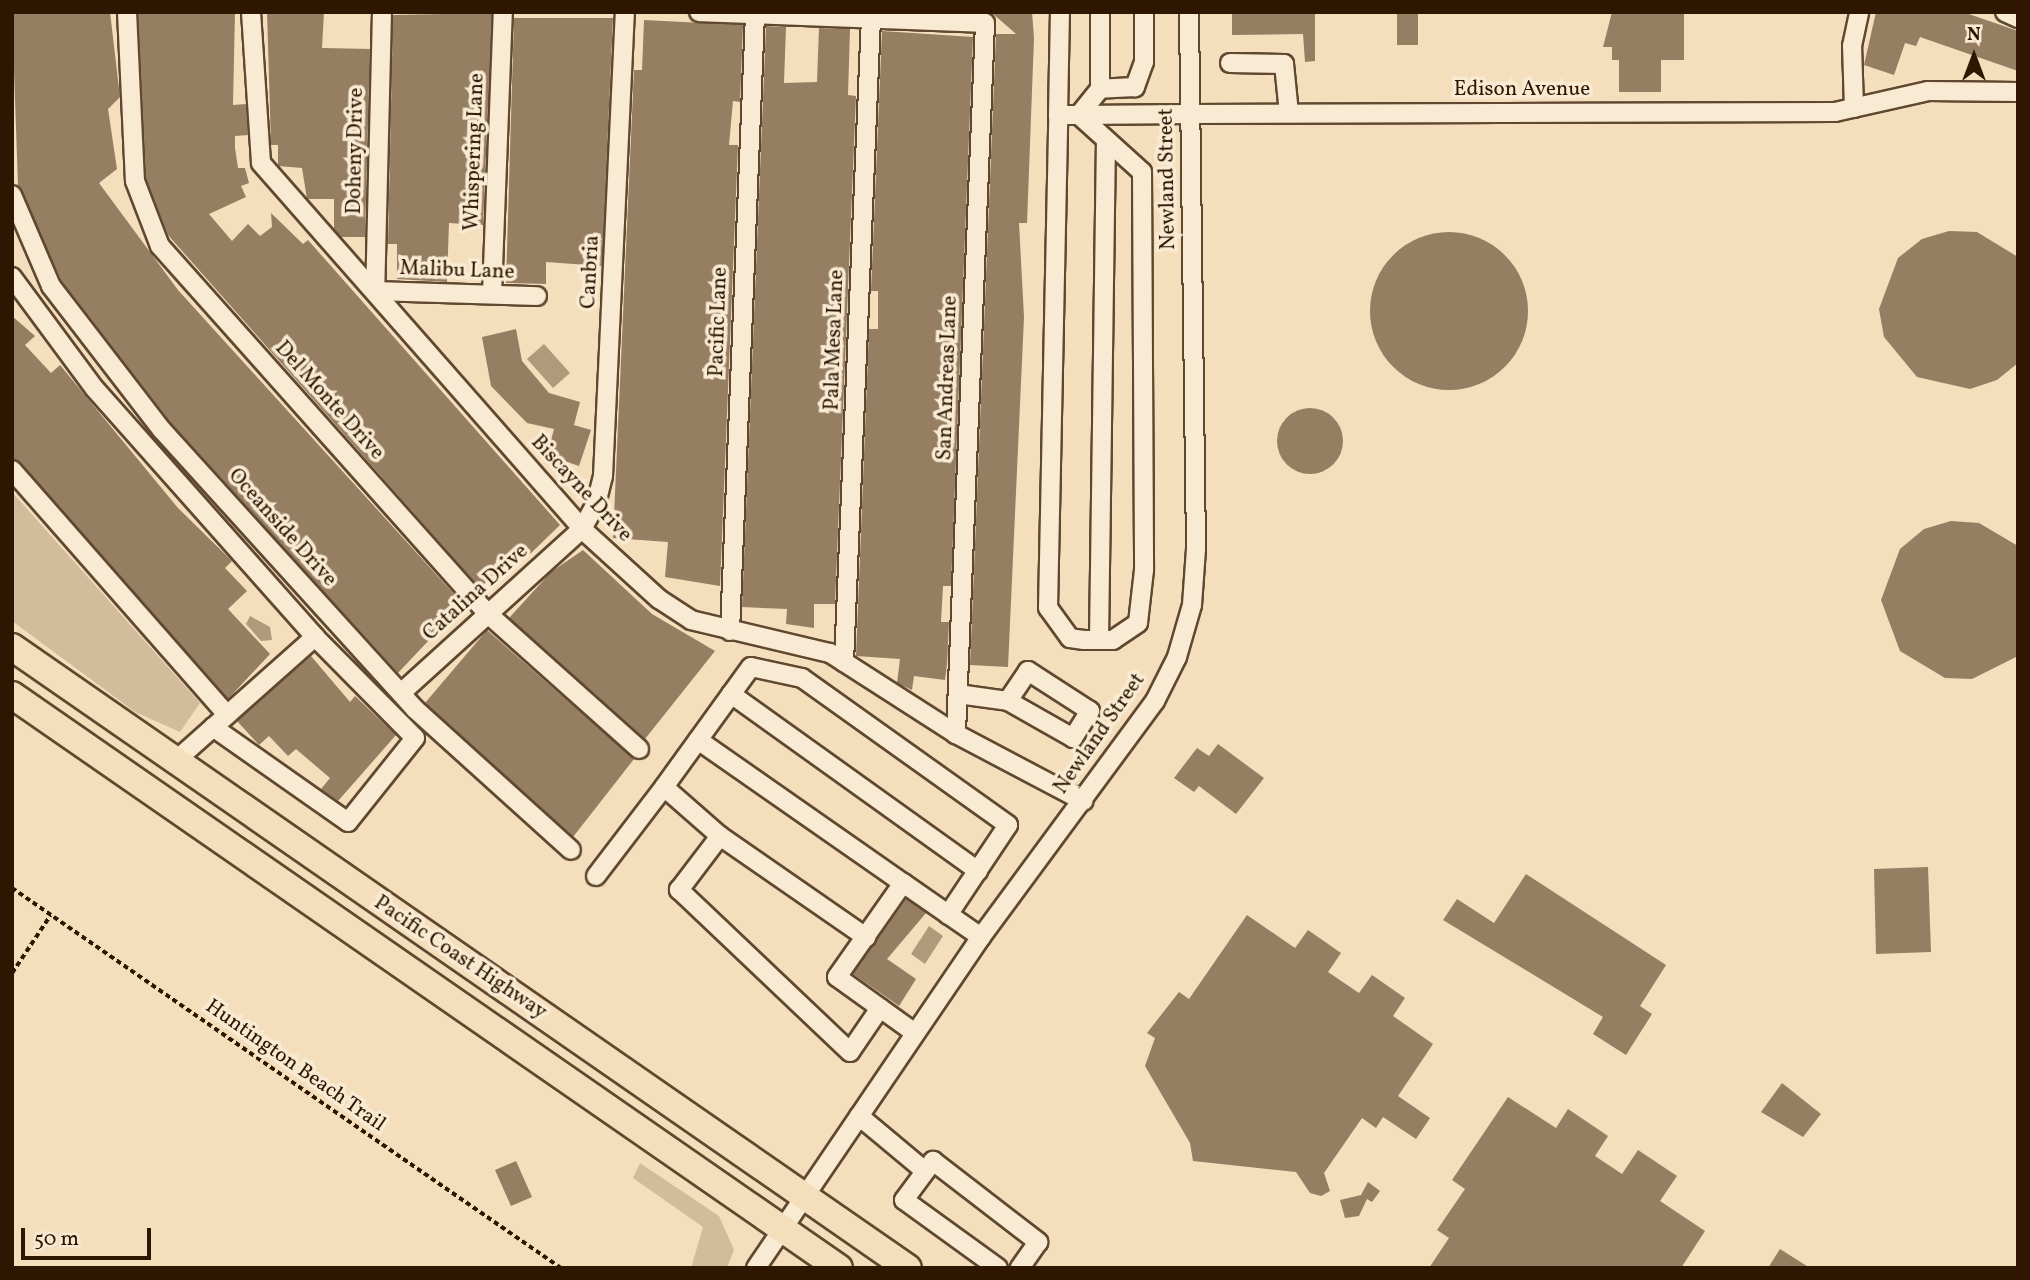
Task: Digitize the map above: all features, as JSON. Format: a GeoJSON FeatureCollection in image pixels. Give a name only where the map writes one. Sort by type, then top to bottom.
{"type":"FeatureCollection","features":[{"type":"Feature","properties":{"kind":"highway","name":"Pacific Coast Highway"},"geometry":{"type":"LineString","coordinates":[[12,647],[173,763],[908,1268]]}},
{"type":"Feature","properties":{"kind":"highway","name":"Pacific Coast Highway"},"geometry":{"type":"LineString","coordinates":[[12,695],[839,1268]]}},
{"type":"Feature","properties":{"kind":"street","name":"Del Monte Drive"},"geometry":{"type":"LineString","coordinates":[[127,12],[135,181],[160,246],[487,613],[639,749]]}},
{"type":"Feature","properties":{"kind":"street","name":"Biscayne Drive"},"geometry":{"type":"LineString","coordinates":[[251,12],[261,163],[582,529],[659,600],[691,620],[730,631],[813,647],[844,662],[956,734],[1083,801]]}},
{"type":"Feature","properties":{"kind":"street","name":"Doheny Drive"},"geometry":{"type":"LineString","coordinates":[[375,291],[382,12]]}},
{"type":"Feature","properties":{"kind":"street","name":"Whispering Lane"},"geometry":{"type":"LineString","coordinates":[[492,295],[503,12]]}},
{"type":"Feature","properties":{"kind":"street","name":"Canbria"},"geometry":{"type":"LineString","coordinates":[[582,529],[603,476],[625,12]]}},
{"type":"Feature","properties":{"kind":"street"},"geometry":{"type":"LineString","coordinates":[[699,12],[871,19]]}},
{"type":"Feature","properties":{"kind":"street"},"geometry":{"type":"LineString","coordinates":[[1060,12],[1048,608],[1070,638],[1113,640],[1138,623],[1144,570],[1142,172],[1079,115],[1100,89],[1100,12]]}},
{"type":"Feature","properties":{"kind":"street"},"geometry":{"type":"LineString","coordinates":[[1100,89],[1135,87],[1144,62],[1144,12]]}},
{"type":"Feature","properties":{"kind":"street","name":"Newland Street"},"geometry":{"type":"LineString","coordinates":[[756,1268],[981,937],[1155,701],[1177,657],[1192,605],[1189,12]]}},
{"type":"Feature","properties":{"kind":"street"},"geometry":{"type":"LineString","coordinates":[[1853,107],[1852,46],[1859,12]]}},
{"type":"Feature","properties":{"kind":"street"},"geometry":{"type":"LineString","coordinates":[[2005,12],[2018,18]]}},
{"type":"Feature","properties":{"kind":"street","name":"Pacific Lane"},"geometry":{"type":"LineString","coordinates":[[730,631],[755,15]]}},
{"type":"Feature","properties":{"kind":"street","name":"San Andreas Lane"},"geometry":{"type":"LineString","coordinates":[[871,19],[985,23],[956,734]]}},
{"type":"Feature","properties":{"kind":"street","name":"Pala Mesa Lane"},"geometry":{"type":"LineString","coordinates":[[844,662],[871,19]]}},
{"type":"Feature","properties":{"kind":"street"},"geometry":{"type":"LineString","coordinates":[[1230,64],[1284,64],[1289,113]]}},
{"type":"Feature","properties":{"kind":"street","name":"Edison Avenue"},"geometry":{"type":"LineString","coordinates":[[1058,115],[1853,107],[1928,90],[2018,92]]}},
{"type":"Feature","properties":{"kind":"street"},"geometry":{"type":"LineString","coordinates":[[1099,640],[1107,143]]}},
{"type":"Feature","properties":{"kind":"street","name":"Oceanside Drive"},"geometry":{"type":"LineString","coordinates":[[12,195],[51,286],[102,358],[401,692],[571,850]]}},
{"type":"Feature","properties":{"kind":"street"},"geometry":{"type":"LineString","coordinates":[[12,277],[95,389],[315,637],[415,738],[348,822],[213,727]]}},
{"type":"Feature","properties":{"kind":"street","name":"Malibu Lane"},"geometry":{"type":"LineString","coordinates":[[375,291],[537,296]]}},
{"type":"Feature","properties":{"kind":"street"},"geometry":{"type":"LineString","coordinates":[[12,470],[227,715]]}},
{"type":"Feature","properties":{"kind":"street","name":"Catalina Drive"},"geometry":{"type":"LineString","coordinates":[[401,692],[582,529]]}},
{"type":"Feature","properties":{"kind":"street"},"geometry":{"type":"LineString","coordinates":[[173,763],[315,637]]}},
{"type":"Feature","properties":{"kind":"street"},"geometry":{"type":"LineString","coordinates":[[596,876],[751,667],[802,678],[1008,825],[948,915]]}},
{"type":"Feature","properties":{"kind":"street"},"geometry":{"type":"LineString","coordinates":[[731,694],[978,871]]}},
{"type":"Feature","properties":{"kind":"street"},"geometry":{"type":"LineString","coordinates":[[958,694],[1008,701]]}},
{"type":"Feature","properties":{"kind":"street"},"geometry":{"type":"LineString","coordinates":[[698,740],[981,937]]}},
{"type":"Feature","properties":{"kind":"street"},"geometry":{"type":"LineString","coordinates":[[664,787],[720,836],[866,937]]}},
{"type":"Feature","properties":{"kind":"street"},"geometry":{"type":"LineString","coordinates":[[720,836],[679,890],[850,1052],[880,1008]]}},
{"type":"Feature","properties":{"kind":"street"},"geometry":{"type":"LineString","coordinates":[[903,883],[837,977],[915,1033]]}},
{"type":"Feature","properties":{"kind":"street"},"geometry":{"type":"LineString","coordinates":[[859,1116],[925,1171]]}},
{"type":"Feature","properties":{"kind":"street"},"geometry":{"type":"LineString","coordinates":[[998,1268],[904,1200],[933,1161],[1038,1241],[1020,1268]]}},
{"type":"Feature","properties":{"kind":"path","name":"Huntington Beach Trail"},"geometry":{"type":"LineString","coordinates":[[12,888],[561,1268]]}},
{"type":"Feature","properties":{"kind":"path"},"geometry":{"type":"LineString","coordinates":[[12,973],[50,916]]}},
{"type":"Feature","properties":{"kind":"shaded area"},"geometry":{"type":"Polygon","coordinates":[[[544,344],[570,373],[553,388],[527,359],[544,344]]]}},
{"type":"Feature","properties":{"kind":"shaded area"},"geometry":{"type":"Polygon","coordinates":[[[12,492],[200,703],[180,732],[135,712],[12,621],[12,492]]]}},
{"type":"Feature","properties":{"kind":"shaded area"},"geometry":{"type":"Polygon","coordinates":[[[250,616],[270,627],[272,640],[261,641],[246,624],[250,616]]]}},
{"type":"Feature","properties":{"kind":"shaded area"},"geometry":{"type":"Polygon","coordinates":[[[929,926],[943,936],[925,964],[911,954],[929,926]]]}},
{"type":"Feature","properties":{"kind":"shaded area"},"geometry":{"type":"Polygon","coordinates":[[[640,1163],[719,1216],[734,1250],[727,1268],[691,1268],[703,1227],[633,1178],[640,1163]]]}},
{"type":"Feature","properties":{"kind":"building"},"geometry":{"type":"Polygon","coordinates":[[[12,12],[110,12],[120,97],[108,109],[117,169],[99,183],[178,290],[463,604],[398,673],[171,423],[61,280],[18,186],[12,12]]]}},
{"type":"Feature","properties":{"kind":"building"},"geometry":{"type":"Polygon","coordinates":[[[138,12],[235,12],[233,105],[246,104],[248,135],[235,136],[235,148],[238,168],[245,168],[249,183],[241,186],[246,197],[209,214],[232,241],[248,224],[260,236],[272,227],[271,213],[303,244],[308,240],[560,525],[527,557],[521,550],[480,588],[168,235],[146,179],[138,12]]]}},
{"type":"Feature","properties":{"kind":"building"},"geometry":{"type":"Polygon","coordinates":[[[267,12],[324,12],[322,48],[370,49],[365,237],[341,237],[334,229],[334,199],[307,199],[302,168],[278,166],[278,145],[271,145],[267,12]]]}},
{"type":"Feature","properties":{"kind":"building"},"geometry":{"type":"Polygon","coordinates":[[[991,12],[1032,12],[1034,38],[1027,223],[1019,223],[1024,317],[1008,667],[970,665],[996,34],[1016,34],[991,12]]]}},
{"type":"Feature","properties":{"kind":"building"},"geometry":{"type":"Polygon","coordinates":[[[1232,12],[1315,12],[1315,61],[1305,62],[1303,34],[1232,35],[1232,12]]]}},
{"type":"Feature","properties":{"kind":"building"},"geometry":{"type":"Polygon","coordinates":[[[1397,12],[1418,12],[1418,45],[1397,45],[1397,12]]]}},
{"type":"Feature","properties":{"kind":"building"},"geometry":{"type":"Polygon","coordinates":[[[1612,12],[1684,12],[1684,60],[1661,60],[1661,92],[1619,92],[1619,60],[1612,60],[1612,47],[1603,47],[1612,12]]]}},
{"type":"Feature","properties":{"kind":"building"},"geometry":{"type":"Polygon","coordinates":[[[1876,12],[1963,12],[2018,31],[2018,71],[1920,37],[1916,46],[1905,43],[1894,75],[1864,65],[1876,12]]]}},
{"type":"Feature","properties":{"kind":"building"},"geometry":{"type":"Polygon","coordinates":[[[492,13],[483,225],[449,223],[447,282],[397,279],[397,244],[388,244],[393,15],[492,13]]]}},
{"type":"Feature","properties":{"kind":"building"},"geometry":{"type":"Polygon","coordinates":[[[514,18],[613,18],[602,266],[546,262],[546,284],[506,283],[514,18]]]}},
{"type":"Feature","properties":{"kind":"building"},"geometry":{"type":"Polygon","coordinates":[[[644,20],[743,25],[740,102],[733,101],[729,145],[738,145],[720,586],[665,577],[668,542],[613,538],[634,70],[642,70],[644,20]]]}},
{"type":"Feature","properties":{"kind":"building"},"geometry":{"type":"Polygon","coordinates":[[[766,26],[786,27],[784,83],[817,82],[819,28],[850,29],[848,95],[856,96],[835,604],[814,604],[814,628],[786,624],[787,609],[742,607],[766,26]]]}},
{"type":"Feature","properties":{"kind":"building"},"geometry":{"type":"Polygon","coordinates":[[[882,31],[973,37],[951,586],[943,586],[941,622],[949,622],[947,664],[945,680],[914,676],[912,690],[897,683],[900,659],[856,656],[869,329],[878,329],[878,291],[871,291],[882,31]]]}},
{"type":"Feature","properties":{"kind":"building"},"geometry":{"type":"Polygon","coordinates":[[[1949,231],[1977,232],[2018,257],[2018,363],[1997,380],[1970,389],[1917,377],[1884,337],[1879,309],[1898,258],[1922,239],[1949,231]]]}},
{"type":"Feature","properties":{"kind":"building"},"geometry":{"type":"Polygon","coordinates":[[[1449,232],[1479,238],[1505,255],[1522,281],[1528,311],[1522,341],[1505,367],[1479,384],[1449,390],[1419,384],[1393,367],[1376,341],[1370,311],[1376,281],[1393,255],[1419,238],[1449,232]]]}},
{"type":"Feature","properties":{"kind":"building"},"geometry":{"type":"Polygon","coordinates":[[[12,316],[35,336],[25,345],[51,373],[60,365],[178,508],[232,561],[225,568],[247,591],[228,609],[270,654],[228,699],[12,459],[12,316]]]}},
{"type":"Feature","properties":{"kind":"building"},"geometry":{"type":"Polygon","coordinates":[[[516,329],[522,361],[549,393],[580,402],[574,425],[591,430],[579,466],[547,455],[554,429],[527,423],[491,386],[482,337],[516,329]]]}},
{"type":"Feature","properties":{"kind":"building"},"geometry":{"type":"Polygon","coordinates":[[[1310,408],[1323,411],[1333,418],[1340,428],[1343,441],[1340,454],[1333,464],[1323,471],[1310,474],[1297,471],[1287,464],[1280,454],[1277,441],[1280,428],[1287,418],[1297,411],[1310,408]]]}},
{"type":"Feature","properties":{"kind":"building"},"geometry":{"type":"Polygon","coordinates":[[[1951,521],[1979,523],[2018,546],[2018,656],[1972,679],[1945,678],[1900,651],[1881,600],[1900,549],[1924,529],[1951,521]]]}},
{"type":"Feature","properties":{"kind":"building"},"geometry":{"type":"Polygon","coordinates":[[[583,550],[652,614],[715,651],[645,739],[509,618],[551,572],[583,550]]]}},
{"type":"Feature","properties":{"kind":"building"},"geometry":{"type":"Polygon","coordinates":[[[487,630],[634,759],[573,837],[425,703],[487,630]]]}},
{"type":"Feature","properties":{"kind":"building"},"geometry":{"type":"Polygon","coordinates":[[[311,656],[350,702],[355,696],[396,735],[338,801],[321,789],[330,778],[296,749],[288,756],[269,736],[259,745],[237,721],[311,656]]]}},
{"type":"Feature","properties":{"kind":"building"},"geometry":{"type":"Polygon","coordinates":[[[1218,744],[1264,778],[1236,814],[1199,786],[1194,792],[1174,778],[1197,748],[1209,756],[1218,744]]]}},
{"type":"Feature","properties":{"kind":"building"},"geometry":{"type":"Polygon","coordinates":[[[1928,867],[1931,952],[1876,954],[1874,869],[1928,867]]]}},
{"type":"Feature","properties":{"kind":"building"},"geometry":{"type":"Polygon","coordinates":[[[1526,874],[1666,965],[1640,1006],[1652,1014],[1626,1055],[1593,1034],[1603,1017],[1443,920],[1457,899],[1494,923],[1526,874]]]}},
{"type":"Feature","properties":{"kind":"building"},"geometry":{"type":"Polygon","coordinates":[[[906,899],[926,913],[887,959],[916,979],[899,1006],[853,974],[906,899]]]}},
{"type":"Feature","properties":{"kind":"building"},"geometry":{"type":"Polygon","coordinates":[[[1247,915],[1295,948],[1308,930],[1341,953],[1328,972],[1359,993],[1372,975],[1405,998],[1393,1016],[1433,1044],[1398,1096],[1430,1118],[1416,1139],[1383,1117],[1376,1128],[1362,1118],[1324,1173],[1330,1191],[1321,1196],[1310,1193],[1296,1172],[1193,1161],[1190,1143],[1145,1066],[1155,1038],[1147,1033],[1179,992],[1189,999],[1247,915]]]}},
{"type":"Feature","properties":{"kind":"building"},"geometry":{"type":"Polygon","coordinates":[[[1782,1083],[1821,1114],[1803,1137],[1761,1112],[1782,1083]]]}},
{"type":"Feature","properties":{"kind":"building"},"geometry":{"type":"Polygon","coordinates":[[[1508,1097],[1556,1128],[1568,1109],[1608,1136],[1595,1156],[1622,1174],[1638,1150],[1677,1176],[1660,1201],[1705,1231],[1681,1268],[1429,1268],[1449,1238],[1437,1230],[1465,1189],[1452,1180],[1508,1097]]]}},
{"type":"Feature","properties":{"kind":"building"},"geometry":{"type":"Polygon","coordinates":[[[516,1161],[532,1197],[511,1206],[495,1170],[516,1161]]]}},
{"type":"Feature","properties":{"kind":"building"},"geometry":{"type":"Polygon","coordinates":[[[1368,1182],[1380,1191],[1372,1202],[1367,1199],[1359,1216],[1345,1218],[1340,1200],[1361,1195],[1368,1182]]]}},
{"type":"Feature","properties":{"kind":"building"},"geometry":{"type":"Polygon","coordinates":[[[1780,1249],[1810,1268],[1768,1268],[1780,1249]]]}}]}
